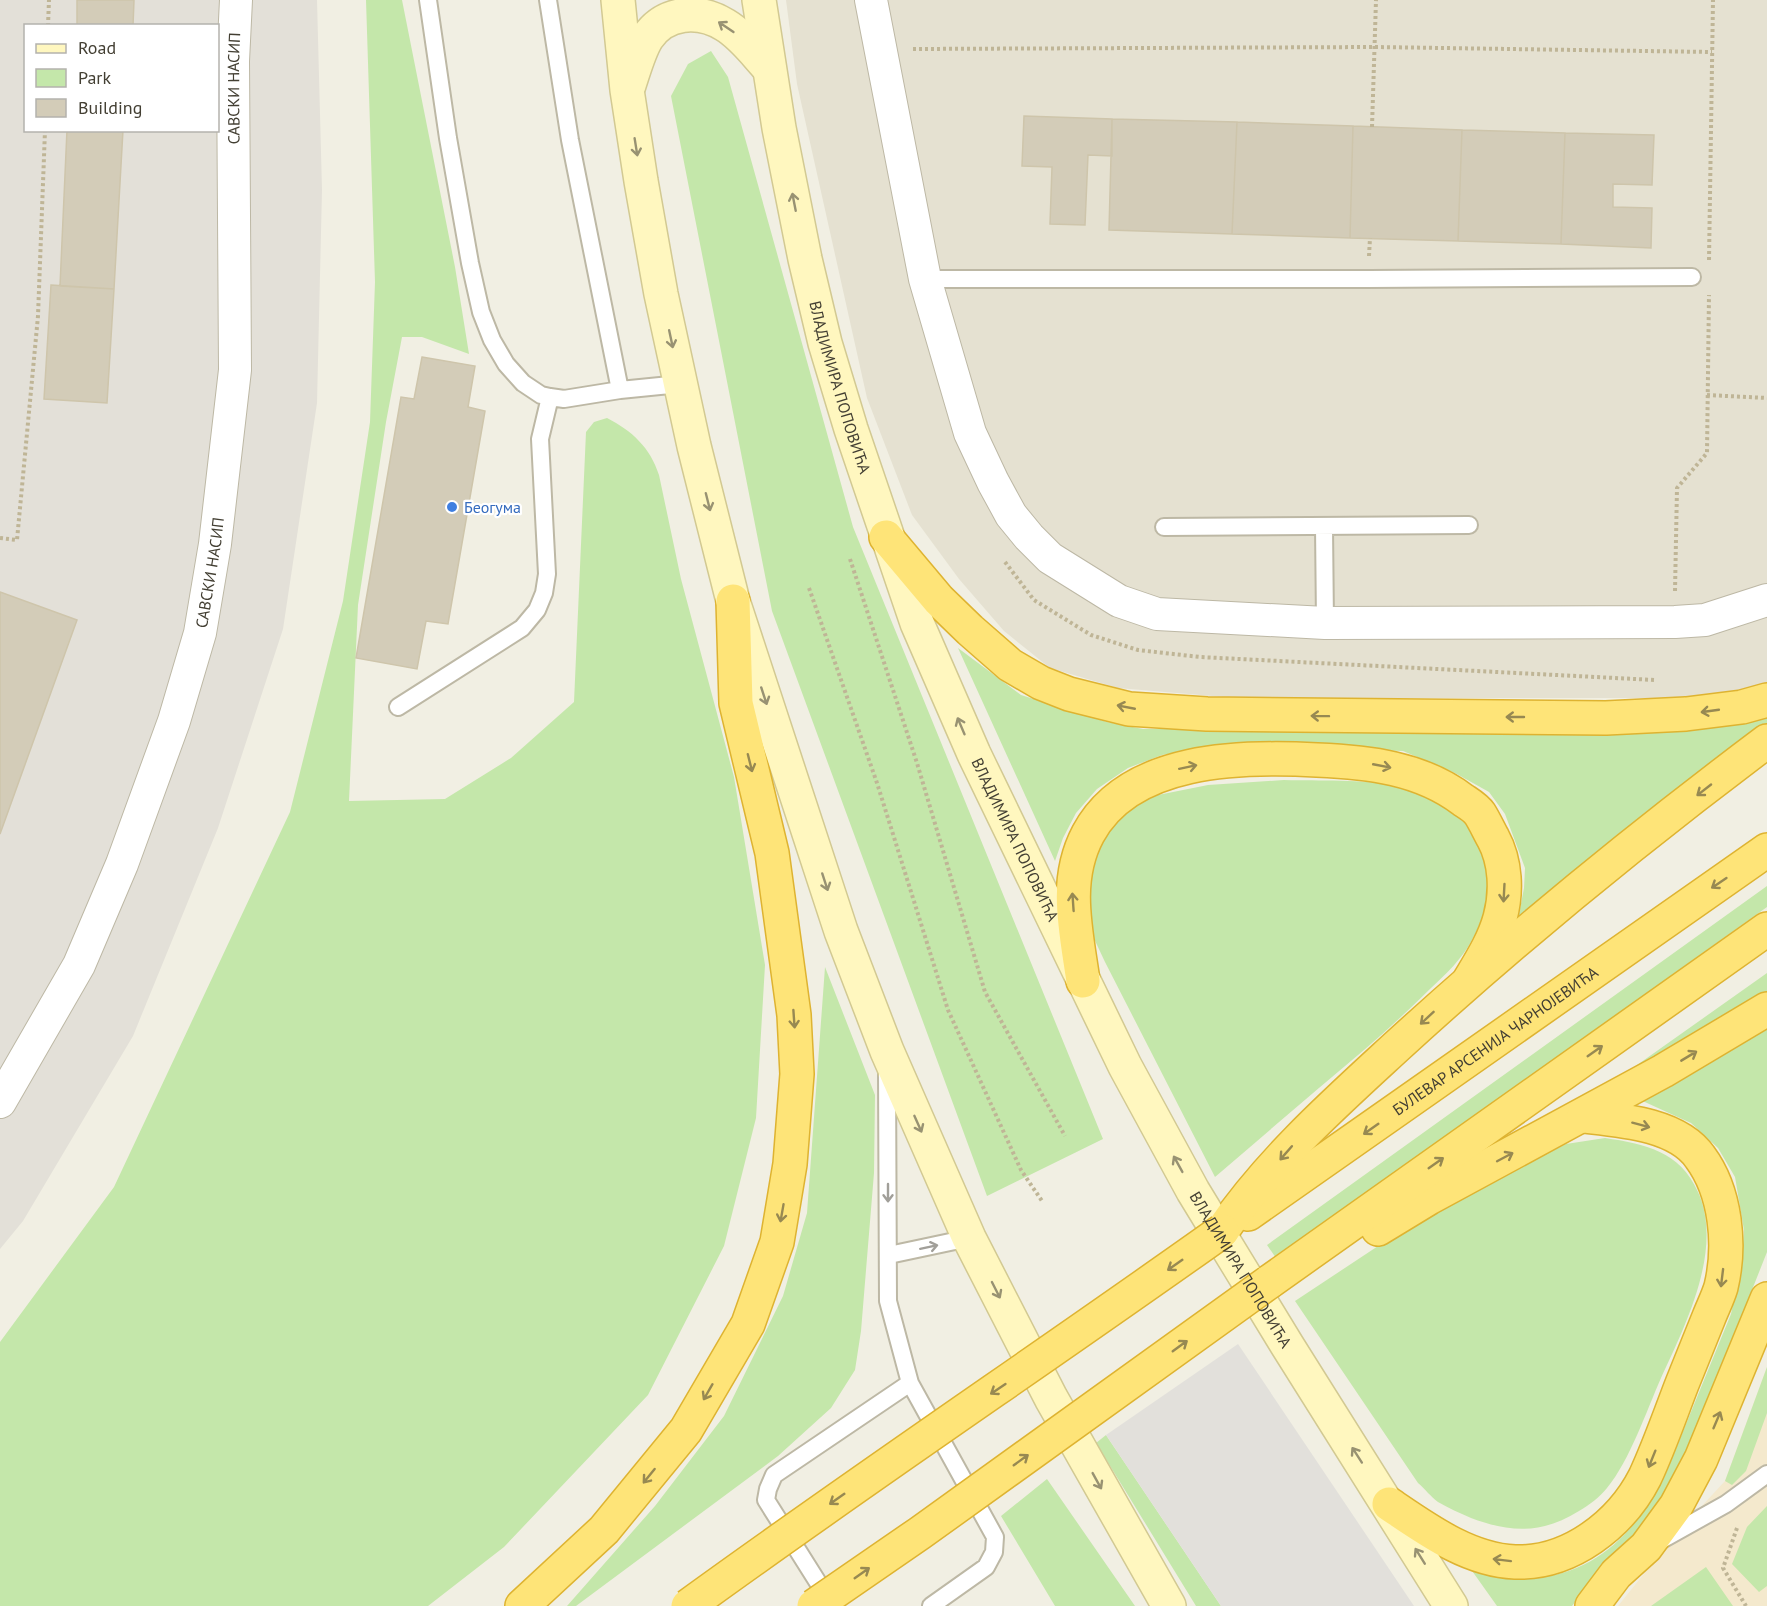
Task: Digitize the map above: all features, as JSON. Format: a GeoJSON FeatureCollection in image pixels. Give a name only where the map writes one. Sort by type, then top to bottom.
{"type":"FeatureCollection","features":[{"type":"Feature","properties":{"kind":"highway"},"geometry":{"type":"LineString","coordinates":[[886,537],[939,600],[1010,665],[1041,684],[1069,694],[1129,709],[1207,714],[1605,718],[1686,714],[1742,707],[1767,700]]}},
{"type":"Feature","properties":{"kind":"highway"},"geometry":{"type":"LineString","coordinates":[[522,1606],[604,1530],[686,1430],[747,1324],[777,1242],[790,1164],[796,1074],[794,1016],[772,853],[736,703],[733,601]]}},
{"type":"Feature","properties":{"kind":"highway"},"geometry":{"type":"LineString","coordinates":[[1222,1231],[1240,1205],[1304,1132],[1470,979],[1672,814],[1767,741]]}},
{"type":"Feature","properties":{"kind":"highway"},"geometry":{"type":"LineString","coordinates":[[1083,981],[1072,903],[1072,887],[1082,847],[1096,821],[1119,797],[1148,780],[1180,769],[1215,762],[1273,758],[1351,761],[1385,766],[1422,777],[1451,790],[1479,813],[1497,846],[1505,878],[1503,903],[1492,940],[1470,979]]}},
{"type":"Feature","properties":{"kind":"highway","name":"БУЛЕВАР АРСЕНИЈА ЧАРНОЈЕВИЋА"},"geometry":{"type":"LineString","coordinates":[[688,1606],[783,1537],[1062,1345],[1222,1231],[1309,1173],[1767,850]]}},
{"type":"Feature","properties":{"kind":"highway"},"geometry":{"type":"LineString","coordinates":[[814,1606],[920,1533],[1767,929]]}},
{"type":"Feature","properties":{"kind":"highway"},"geometry":{"type":"LineString","coordinates":[[1269,1282],[1299,1274],[1322,1262],[1429,1198],[1584,1116],[1767,1009]]}},
{"type":"Feature","properties":{"kind":"highway"},"geometry":{"type":"LineString","coordinates":[[1389,1504],[1458,1546],[1490,1559],[1516,1562],[1550,1557],[1576,1548],[1589,1540],[1617,1515],[1644,1478],[1721,1288],[1726,1247],[1724,1222],[1716,1182],[1700,1155],[1680,1138],[1641,1124],[1584,1116]]}},
{"type":"Feature","properties":{"kind":"highway"},"geometry":{"type":"LineString","coordinates":[[1592,1606],[1616,1574],[1647,1547],[1676,1506],[1701,1459],[1767,1299]]}},
{"type":"Feature","properties":{"kind":"main road"},"geometry":{"type":"LineString","coordinates":[[618,0],[627,90],[641,180],[680,384],[733,601],[841,931],[887,1051],[969,1238],[1051,1398],[1169,1606]]}},
{"type":"Feature","properties":{"kind":"main road","name":"ВЛАДИМИРА ПОПОВИЋА"},"geometry":{"type":"LineString","coordinates":[[759,0],[768,67],[805,259],[825,343],[850,429],[917,623],[974,754],[1125,1066],[1193,1191],[1451,1606]]}},
{"type":"Feature","properties":{"kind":"main road"},"geometry":{"type":"LineString","coordinates":[[627,90],[647,38],[664,21],[680,14],[706,16],[725,25],[749,45],[768,67]]}},
{"type":"Feature","properties":{"kind":"street","name":"САВСКИ НАСИП"},"geometry":{"type":"LineString","coordinates":[[0,1102],[79,965],[118,874],[174,721],[200,633],[215,544],[236,370],[233,61],[236,0]]}},
{"type":"Feature","properties":{"kind":"street"},"geometry":{"type":"LineString","coordinates":[[870,0],[925,279],[970,433],[1011,515],[1050,558],[1119,601],[1157,614],[1325,623],[1675,622],[1705,620],[1767,600]]}},
{"type":"Feature","properties":{"kind":"lane"},"geometry":{"type":"LineString","coordinates":[[428,0],[448,138],[481,312],[492,340],[514,375],[541,395],[564,399],[680,384]]}},
{"type":"Feature","properties":{"kind":"lane"},"geometry":{"type":"LineString","coordinates":[[548,0],[570,140],[620,390]]}},
{"type":"Feature","properties":{"kind":"lane"},"geometry":{"type":"LineString","coordinates":[[925,279],[1692,277]]}},
{"type":"Feature","properties":{"kind":"lane"},"geometry":{"type":"LineString","coordinates":[[398,707],[522,628],[537,610],[544,593],[547,574],[540,439],[550,397]]}},
{"type":"Feature","properties":{"kind":"lane"},"geometry":{"type":"LineString","coordinates":[[1164,527],[1468,525]]}},
{"type":"Feature","properties":{"kind":"lane"},"geometry":{"type":"LineString","coordinates":[[1324,527],[1325,623]]}},
{"type":"Feature","properties":{"kind":"lane"},"geometry":{"type":"LineString","coordinates":[[887,1051],[888,1301],[909,1383],[995,1537],[994,1552],[986,1567],[931,1606]]}},
{"type":"Feature","properties":{"kind":"lane"},"geometry":{"type":"LineString","coordinates":[[889,1255],[969,1238]]}},
{"type":"Feature","properties":{"kind":"lane"},"geometry":{"type":"LineString","coordinates":[[833,1606],[766,1500],[768,1489],[774,1475],[909,1383]]}},
{"type":"Feature","properties":{"kind":"lane"},"geometry":{"type":"LineString","coordinates":[[1647,1547],[1677,1533],[1726,1504],[1767,1474]]}},
{"type":"Feature","properties":{"kind":"path"},"geometry":{"type":"LineString","coordinates":[[48,24],[49,0]]}},
{"type":"Feature","properties":{"kind":"path"},"geometry":{"type":"LineString","coordinates":[[1372,127],[1376,0]]}},
{"type":"Feature","properties":{"kind":"path"},"geometry":{"type":"LineString","coordinates":[[1709,265],[1713,0]]}},
{"type":"Feature","properties":{"kind":"path"},"geometry":{"type":"LineString","coordinates":[[879,49],[1375,47],[1712,52]]}},
{"type":"Feature","properties":{"kind":"path"},"geometry":{"type":"LineString","coordinates":[[0,538],[17,540],[38,316],[45,132]]}},
{"type":"Feature","properties":{"kind":"path"},"geometry":{"type":"LineString","coordinates":[[1675,622],[1677,488],[1707,453],[1709,289]]}},
{"type":"Feature","properties":{"kind":"path"},"geometry":{"type":"LineString","coordinates":[[1707,395],[1767,398]]}},
{"type":"Feature","properties":{"kind":"path"},"geometry":{"type":"LineString","coordinates":[[850,559],[917,763],[985,992],[1065,1136]]}},
{"type":"Feature","properties":{"kind":"path"},"geometry":{"type":"LineString","coordinates":[[809,588],[877,783],[948,1010],[1021,1170],[1042,1201]]}},
{"type":"Feature","properties":{"kind":"path"},"geometry":{"type":"LineString","coordinates":[[1739,1522],[1723,1568],[1746,1606]]}},
{"type":"Feature","properties":{"kind":"shaded area"},"geometry":{"type":"Polygon","coordinates":[[[0,0],[317,0],[322,190],[317,403],[283,629],[218,828],[133,1036],[23,1221],[0,1249],[0,0]]]}},
{"type":"Feature","properties":{"kind":"shaded area"},"geometry":{"type":"Polygon","coordinates":[[[786,0],[1767,0],[1767,685],[1710,698],[1236,698],[1118,688],[1050,668],[1004,631],[959,579],[912,515],[867,398],[797,84],[786,0]]]}},
{"type":"Feature","properties":{"kind":"shaded area"},"geometry":{"type":"Polygon","coordinates":[[[1238,1344],[1414,1606],[1221,1606],[1106,1435],[1238,1344]]]}},
{"type":"Feature","properties":{"kind":"shaded area"},"geometry":{"type":"Polygon","coordinates":[[[1767,1367],[1767,1606],[1618,1606],[1677,1533],[1725,1481],[1767,1367]]]}},
{"type":"Feature","properties":{"kind":"green space"},"geometry":{"type":"Polygon","coordinates":[[[366,0],[402,0],[455,267],[469,354],[422,337],[402,337],[386,422],[358,605],[349,801],[445,799],[511,758],[574,702],[586,432],[594,422],[607,418],[632,434],[651,456],[659,475],[681,579],[734,777],[765,965],[756,1118],[724,1246],[648,1395],[504,1547],[428,1606],[0,1606],[0,1342],[114,1187],[290,812],[343,601],[370,422],[375,282],[366,0]]]}},
{"type":"Feature","properties":{"kind":"green space"},"geometry":{"type":"Polygon","coordinates":[[[711,51],[728,77],[853,527],[1103,1139],[987,1196],[772,611],[671,96],[688,64],[711,51]]]}},
{"type":"Feature","properties":{"kind":"green space"},"geometry":{"type":"Polygon","coordinates":[[[958,648],[1021,695],[1107,722],[1143,729],[1302,728],[1767,717],[1767,725],[1518,919],[1525,868],[1505,814],[1489,792],[1455,773],[1403,751],[1220,745],[1162,755],[1128,768],[1097,789],[1076,813],[1063,838],[1055,861],[958,648]]]}},
{"type":"Feature","properties":{"kind":"green space"},"geometry":{"type":"Polygon","coordinates":[[[1284,780],[1370,782],[1398,786],[1425,794],[1449,807],[1468,826],[1483,853],[1488,876],[1487,898],[1482,919],[1472,940],[1448,972],[1373,1042],[1215,1177],[1090,930],[1086,895],[1101,837],[1120,815],[1153,796],[1208,785],[1284,780]]]}},
{"type":"Feature","properties":{"kind":"green space"},"geometry":{"type":"Polygon","coordinates":[[[1767,886],[1767,907],[1276,1258],[1267,1245],[1767,886]]]}},
{"type":"Feature","properties":{"kind":"green space"},"geometry":{"type":"Polygon","coordinates":[[[825,967],[875,1095],[874,1173],[861,1331],[855,1370],[831,1408],[778,1456],[576,1606],[567,1606],[655,1506],[724,1416],[783,1296],[807,1213],[825,967]]]}},
{"type":"Feature","properties":{"kind":"green space"},"geometry":{"type":"Polygon","coordinates":[[[1767,973],[1767,996],[1606,1087],[1767,973]]]}},
{"type":"Feature","properties":{"kind":"green space"},"geometry":{"type":"Polygon","coordinates":[[[1767,1021],[1767,1252],[1676,1482],[1651,1522],[1591,1582],[1572,1606],[1497,1606],[1470,1568],[1497,1577],[1513,1579],[1556,1575],[1577,1568],[1612,1546],[1627,1531],[1641,1515],[1664,1478],[1731,1314],[1742,1259],[1744,1230],[1735,1177],[1718,1148],[1691,1123],[1636,1098],[1767,1021]]]}},
{"type":"Feature","properties":{"kind":"green space"},"geometry":{"type":"Polygon","coordinates":[[[1605,1138],[1634,1143],[1660,1152],[1682,1167],[1690,1178],[1698,1192],[1705,1214],[1707,1238],[1698,1287],[1681,1335],[1637,1435],[1623,1464],[1604,1491],[1583,1509],[1552,1524],[1526,1529],[1486,1523],[1438,1502],[1418,1483],[1295,1301],[1434,1209],[1566,1144],[1605,1138]]]}},
{"type":"Feature","properties":{"kind":"green space"},"geometry":{"type":"Polygon","coordinates":[[[1767,1367],[1767,1413],[1746,1471],[1732,1485],[1725,1481],[1767,1367]]]}},
{"type":"Feature","properties":{"kind":"green space"},"geometry":{"type":"Polygon","coordinates":[[[1106,1435],[1221,1606],[1196,1606],[1096,1443],[1106,1435]]]}},
{"type":"Feature","properties":{"kind":"green space"},"geometry":{"type":"Polygon","coordinates":[[[1047,1479],[1135,1606],[1055,1606],[1001,1516],[1047,1479]]]}},
{"type":"Feature","properties":{"kind":"green space"},"geometry":{"type":"Polygon","coordinates":[[[1767,1506],[1767,1586],[1759,1592],[1732,1564],[1747,1527],[1767,1506]]]}},
{"type":"Feature","properties":{"kind":"green space"},"geometry":{"type":"Polygon","coordinates":[[[1706,1567],[1733,1606],[1651,1606],[1706,1567]]]}},
{"type":"Feature","properties":{"kind":"building"},"geometry":{"type":"Polygon","coordinates":[[[77,0],[134,0],[133,24],[77,24],[77,0]]]}},
{"type":"Feature","properties":{"kind":"building"},"geometry":{"type":"Polygon","coordinates":[[[1024,116],[1112,119],[1112,156],[1088,155],[1085,225],[1050,224],[1052,167],[1022,166],[1024,116]]]}},
{"type":"Feature","properties":{"kind":"building"},"geometry":{"type":"Polygon","coordinates":[[[1112,119],[1237,122],[1232,234],[1109,230],[1112,119]]]}},
{"type":"Feature","properties":{"kind":"building"},"geometry":{"type":"Polygon","coordinates":[[[1237,122],[1353,126],[1350,238],[1232,234],[1237,122]]]}},
{"type":"Feature","properties":{"kind":"building"},"geometry":{"type":"Polygon","coordinates":[[[1353,126],[1462,130],[1458,241],[1350,238],[1353,126]]]}},
{"type":"Feature","properties":{"kind":"building"},"geometry":{"type":"Polygon","coordinates":[[[1462,130],[1565,133],[1561,244],[1458,241],[1462,130]]]}},
{"type":"Feature","properties":{"kind":"building"},"geometry":{"type":"Polygon","coordinates":[[[67,132],[123,132],[114,289],[60,286],[67,132]]]}},
{"type":"Feature","properties":{"kind":"building"},"geometry":{"type":"Polygon","coordinates":[[[1565,133],[1654,135],[1652,185],[1613,184],[1613,207],[1652,208],[1651,248],[1561,244],[1565,133]]]}},
{"type":"Feature","properties":{"kind":"building"},"geometry":{"type":"Polygon","coordinates":[[[51,285],[114,289],[107,403],[44,399],[51,285]]]}},
{"type":"Feature","properties":{"kind":"building"},"geometry":{"type":"Polygon","coordinates":[[[422,357],[475,366],[468,407],[485,411],[448,624],[426,621],[417,669],[356,658],[401,397],[414,399],[422,357]]]}},
{"type":"Feature","properties":{"kind":"building"},"geometry":{"type":"Polygon","coordinates":[[[0,592],[77,620],[0,834],[0,592]]]}},
{"type":"Feature","properties":{"kind":"place","name":"Беогума"},"geometry":{"type":"Point","coordinates":[452,507]}}]}
